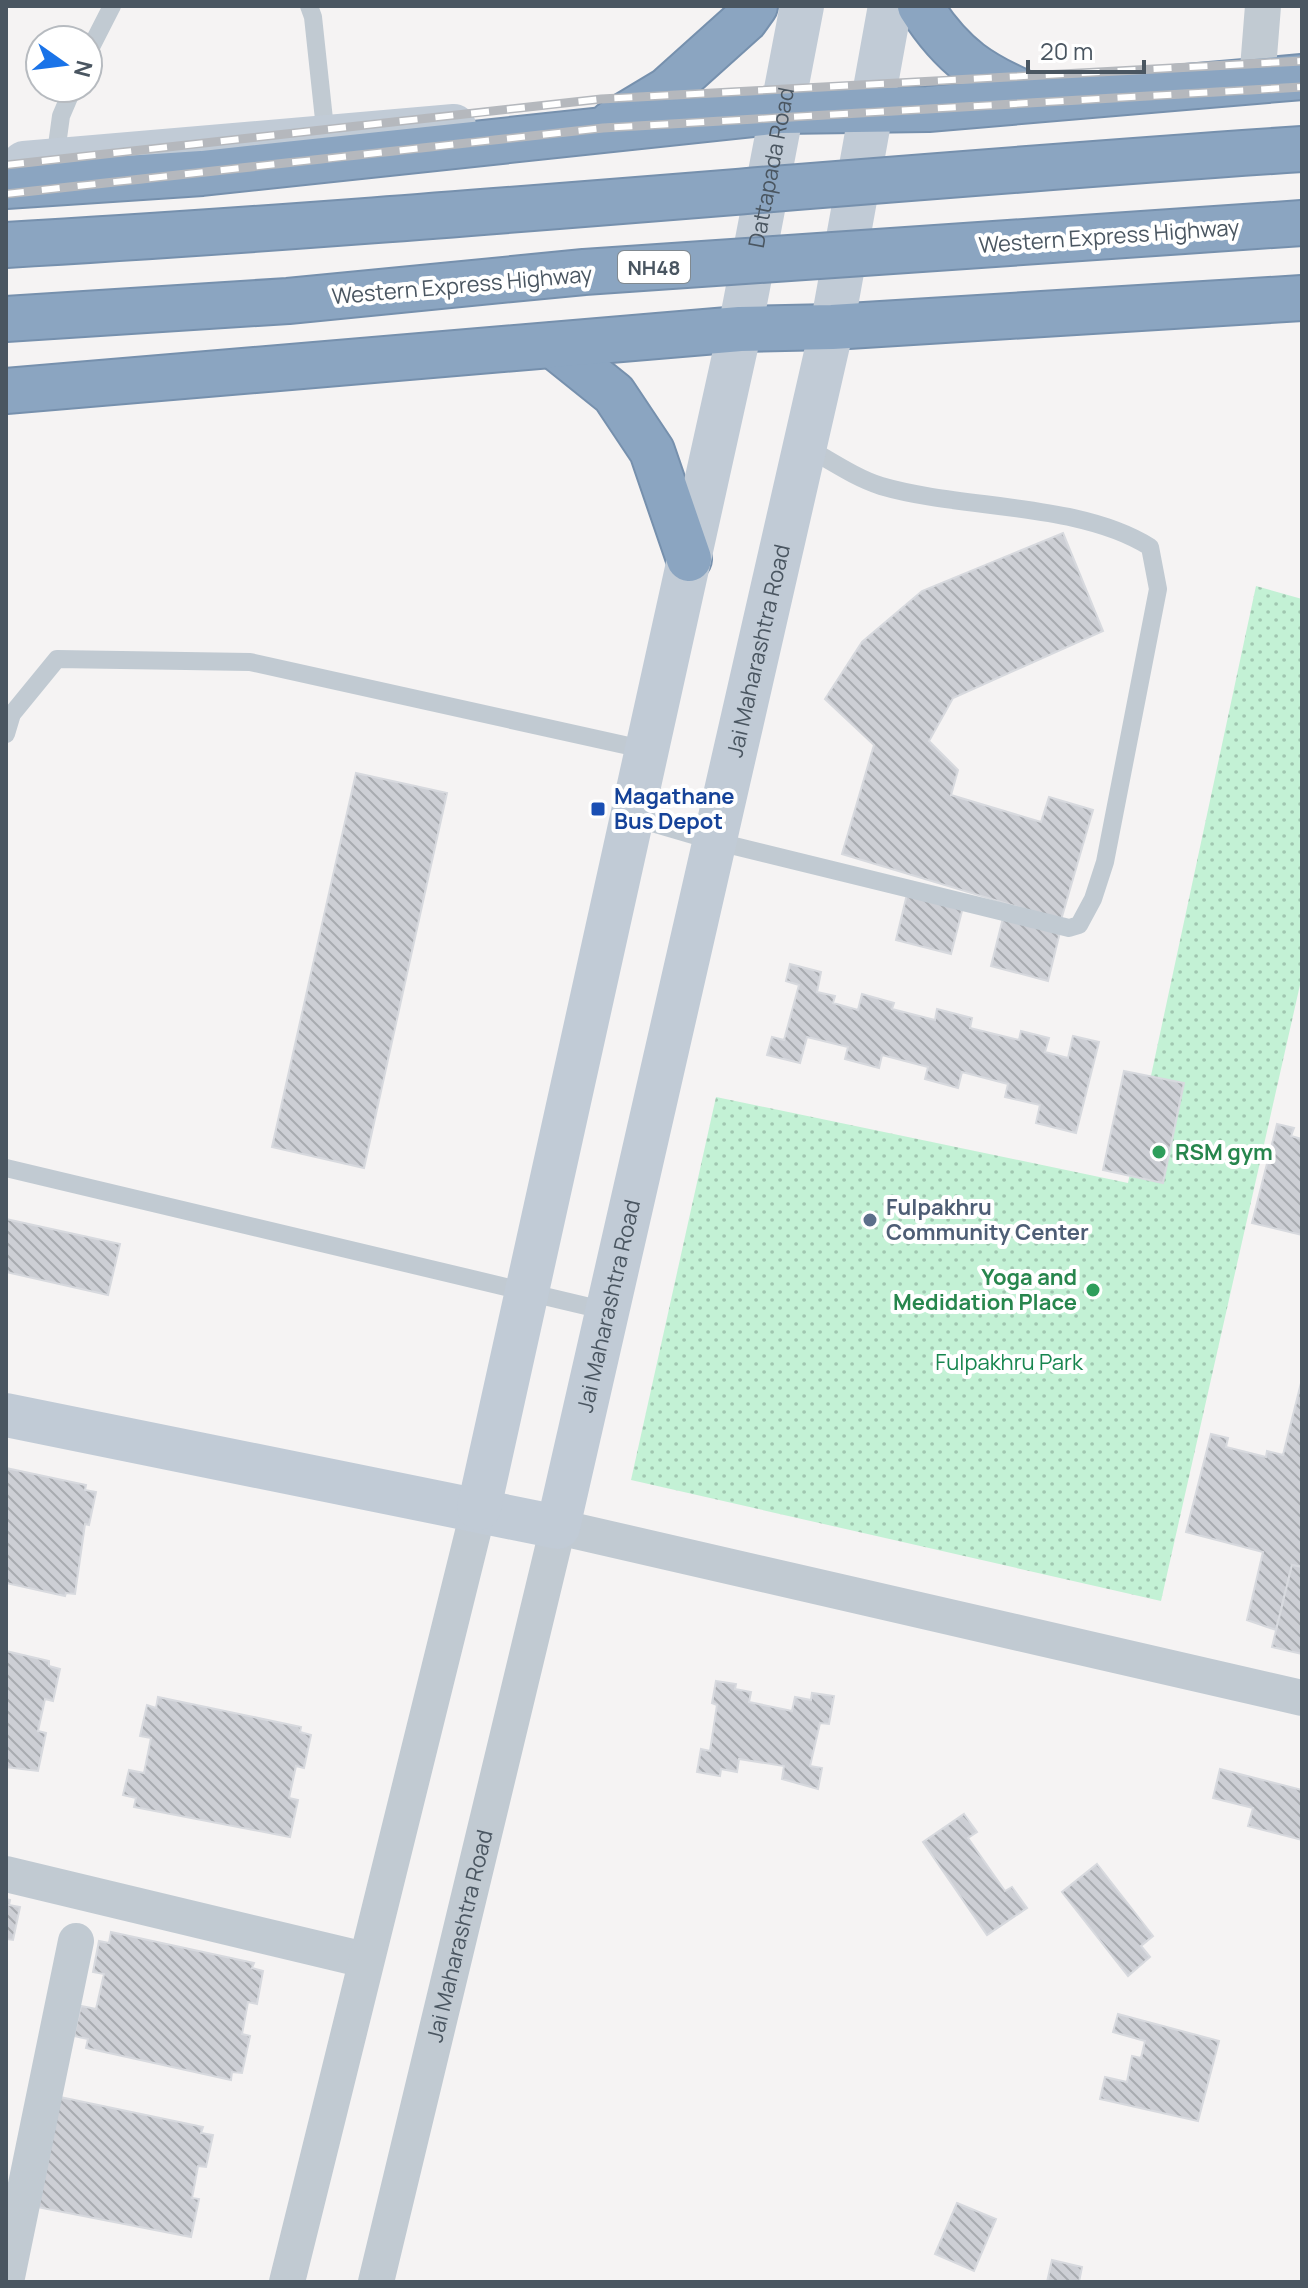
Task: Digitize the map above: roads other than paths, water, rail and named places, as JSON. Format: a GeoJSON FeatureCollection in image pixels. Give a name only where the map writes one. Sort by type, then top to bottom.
{"type":"FeatureCollection","features":[{"type":"Feature","properties":{"kind":"highway"},"geometry":{"type":"LineString","coordinates":[[595,131],[623,118],[667,90],[745,20],[755,6]]}},
{"type":"Feature","properties":{"kind":"highway"},"geometry":{"type":"LineString","coordinates":[[920,6],[940,39],[966,63],[1038,99]]}},
{"type":"Feature","properties":{"kind":"highway"},"geometry":{"type":"LineString","coordinates":[[6,186],[53,172],[327,148],[551,136],[781,111],[870,111],[1302,77]]}},
{"type":"Feature","properties":{"kind":"highway"},"geometry":{"type":"LineString","coordinates":[[6,245],[621,202],[958,172],[1302,149]]}},
{"type":"Feature","properties":{"kind":"highway","name":"Western Express Highway"},"geometry":{"type":"LineString","coordinates":[[6,319],[288,301],[584,272],[1302,223]]}},
{"type":"Feature","properties":{"kind":"highway"},"geometry":{"type":"LineString","coordinates":[[6,391],[740,329],[832,327],[1302,298]]}},
{"type":"Feature","properties":{"kind":"highway"},"geometry":{"type":"LineString","coordinates":[[553,345],[614,394],[652,451],[689,559]]}},
{"type":"Feature","properties":{"kind":"street","name":"Dattapada Road"},"geometry":{"type":"LineString","coordinates":[[740,329],[802,6]]}},
{"type":"Feature","properties":{"kind":"street","name":"Jai Maharashtra Road"},"geometry":{"type":"LineString","coordinates":[[376,2282],[558,1527],[832,327],[890,6]]}},
{"type":"Feature","properties":{"kind":"street"},"geometry":{"type":"LineString","coordinates":[[1257,81],[1263,6]]}},
{"type":"Feature","properties":{"kind":"street"},"geometry":{"type":"LineString","coordinates":[[6,164],[53,172]]}},
{"type":"Feature","properties":{"kind":"street"},"geometry":{"type":"LineString","coordinates":[[287,2282],[479,1508],[740,329]]}},
{"type":"Feature","properties":{"kind":"street"},"geometry":{"type":"LineString","coordinates":[[6,1415],[479,1508],[1302,1698]]}},
{"type":"Feature","properties":{"kind":"street"},"geometry":{"type":"LineString","coordinates":[[6,1874],[365,1960]]}},
{"type":"Feature","properties":{"kind":"street"},"geometry":{"type":"LineString","coordinates":[[6,2282],[76,1941]]}},
{"type":"Feature","properties":{"kind":"lane"},"geometry":{"type":"LineString","coordinates":[[103,24],[112,6]]}},
{"type":"Feature","properties":{"kind":"lane"},"geometry":{"type":"LineString","coordinates":[[309,6],[313,17],[327,148]]}},
{"type":"Feature","properties":{"kind":"lane"},"geometry":{"type":"LineString","coordinates":[[53,172],[61,116],[66,104]]}},
{"type":"Feature","properties":{"kind":"lane"},"geometry":{"type":"LineString","coordinates":[[632,817],[714,841],[1069,928],[1079,925],[1093,899],[1105,862],[1158,589],[1150,547],[1126,532],[1090,523],[877,485],[804,446]]}},
{"type":"Feature","properties":{"kind":"lane"},"geometry":{"type":"LineString","coordinates":[[6,734],[12,714],[57,659],[250,662],[647,750]]}},
{"type":"Feature","properties":{"kind":"lane"},"geometry":{"type":"LineString","coordinates":[[6,1168],[607,1311]]}},
{"type":"Feature","properties":{"kind":"railway"},"geometry":{"type":"LineString","coordinates":[[6,165],[601,99],[1302,61]]}},
{"type":"Feature","properties":{"kind":"railway"},"geometry":{"type":"LineString","coordinates":[[6,194],[603,128],[1302,87]]}},
{"type":"Feature","properties":{"kind":"place","name":"Magathane Bus Depot"},"geometry":{"type":"Point","coordinates":[598,809]}},
{"type":"Feature","properties":{"kind":"place","name":"RSM gym"},"geometry":{"type":"Point","coordinates":[1159,1152]}},
{"type":"Feature","properties":{"kind":"place","name":"Fulpakhru Community Center"},"geometry":{"type":"Point","coordinates":[870,1220]}},
{"type":"Feature","properties":{"kind":"place","name":"Yoga and Medidation Place"},"geometry":{"type":"Point","coordinates":[1093,1290]}},
{"type":"Feature","properties":{"kind":"park label","name":"Fulpakhru Park"},"geometry":{"type":"Point","coordinates":[1009,1362]}}]}
